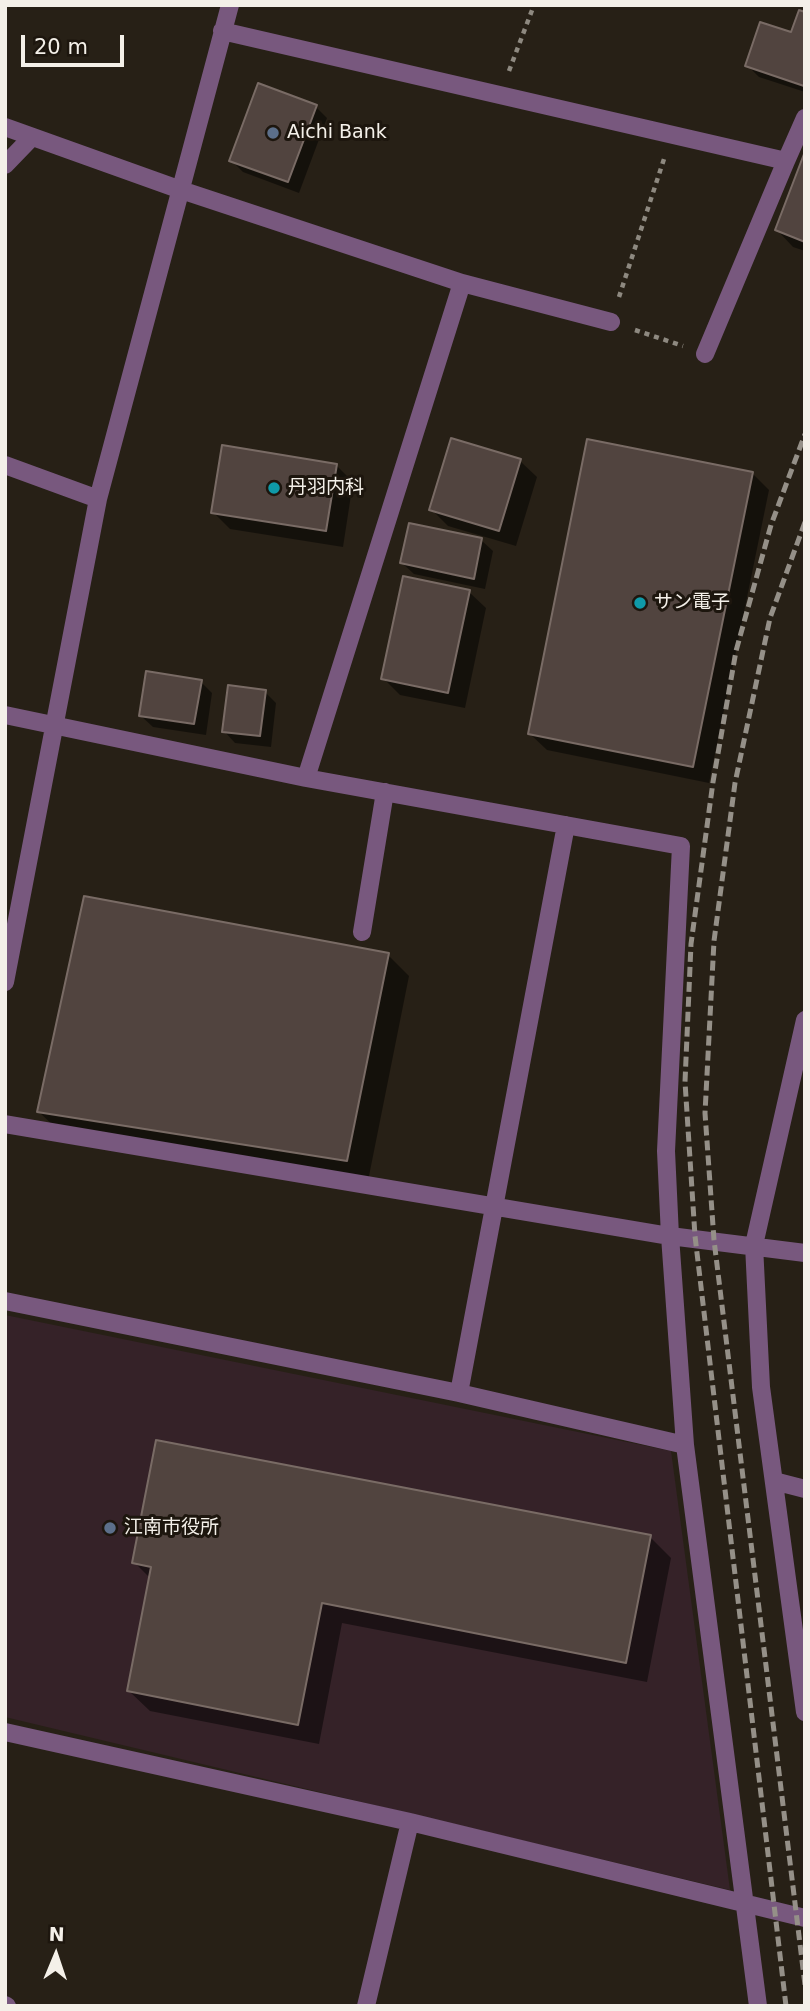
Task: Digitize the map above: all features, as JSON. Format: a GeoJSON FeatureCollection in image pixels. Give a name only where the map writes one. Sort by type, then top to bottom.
{"type":"FeatureCollection","features":[{"type":"Feature","properties":{"kind":"street"},"geometry":{"type":"LineString","coordinates":[[5,982],[98,499],[230,5]]}},
{"type":"Feature","properties":{"kind":"street"},"geometry":{"type":"LineString","coordinates":[[222,31],[786,161]]}},
{"type":"Feature","properties":{"kind":"street"},"geometry":{"type":"LineString","coordinates":[[705,354],[805,118]]}},
{"type":"Feature","properties":{"kind":"street"},"geometry":{"type":"LineString","coordinates":[[5,127],[181,190],[462,283],[611,322]]}},
{"type":"Feature","properties":{"kind":"street"},"geometry":{"type":"LineString","coordinates":[[5,165],[32,137]]}},
{"type":"Feature","properties":{"kind":"street"},"geometry":{"type":"LineString","coordinates":[[306,778],[462,283]]}},
{"type":"Feature","properties":{"kind":"street"},"geometry":{"type":"LineString","coordinates":[[5,464],[98,499]]}},
{"type":"Feature","properties":{"kind":"street"},"geometry":{"type":"LineString","coordinates":[[5,715],[306,778],[681,846],[666,1138],[670,1236],[685,1445],[758,2006]]}},
{"type":"Feature","properties":{"kind":"street"},"geometry":{"type":"LineString","coordinates":[[362,932],[384,792]]}},
{"type":"Feature","properties":{"kind":"street"},"geometry":{"type":"LineString","coordinates":[[460,1393],[566,825]]}},
{"type":"Feature","properties":{"kind":"street"},"geometry":{"type":"LineString","coordinates":[[805,1020],[754,1245],[761,1387],[805,1712]]}},
{"type":"Feature","properties":{"kind":"street"},"geometry":{"type":"LineString","coordinates":[[5,1124],[670,1236],[805,1253]]}},
{"type":"Feature","properties":{"kind":"street"},"geometry":{"type":"LineString","coordinates":[[5,1301],[460,1393],[685,1445]]}},
{"type":"Feature","properties":{"kind":"street"},"geometry":{"type":"LineString","coordinates":[[774,1481],[805,1489]]}},
{"type":"Feature","properties":{"kind":"street"},"geometry":{"type":"LineString","coordinates":[[5,1732],[410,1822],[805,1919]]}},
{"type":"Feature","properties":{"kind":"street"},"geometry":{"type":"LineString","coordinates":[[366,2006],[410,1822]]}},
{"type":"Feature","properties":{"kind":"path"},"geometry":{"type":"LineString","coordinates":[[500,95],[534,5]]}},
{"type":"Feature","properties":{"kind":"path"},"geometry":{"type":"LineString","coordinates":[[671,135],[611,322],[705,354]]}},
{"type":"Feature","properties":{"kind":"shaded area"},"geometry":{"type":"Polygon","coordinates":[[[5,1315],[671,1451],[730,1890],[5,1717],[5,1315]]]}},
{"type":"Feature","properties":{"kind":"building"},"geometry":{"type":"Polygon","coordinates":[[[799,10],[805,12],[804,86],[745,66],[760,22],[791,32],[799,10]]]}},
{"type":"Feature","properties":{"kind":"building","name":"Aichi Bank"},"geometry":{"type":"Polygon","coordinates":[[[258,83],[317,105],[288,182],[229,161],[258,83]]]}},
{"type":"Feature","properties":{"kind":"building"},"geometry":{"type":"Polygon","coordinates":[[[805,155],[805,242],[775,230],[805,155]]]}},
{"type":"Feature","properties":{"kind":"building"},"geometry":{"type":"Polygon","coordinates":[[[451,438],[521,459],[499,531],[429,510],[451,438]]]}},
{"type":"Feature","properties":{"kind":"building","name":"サン電子"},"geometry":{"type":"Polygon","coordinates":[[[587,439],[753,472],[693,767],[528,734],[587,439]]]}},
{"type":"Feature","properties":{"kind":"building","name":"丹羽内科"},"geometry":{"type":"Polygon","coordinates":[[[222,445],[337,464],[326,531],[211,513],[222,445]]]}},
{"type":"Feature","properties":{"kind":"building"},"geometry":{"type":"Polygon","coordinates":[[[409,523],[482,538],[474,579],[400,563],[409,523]]]}},
{"type":"Feature","properties":{"kind":"building"},"geometry":{"type":"Polygon","coordinates":[[[403,576],[470,590],[448,693],[381,679],[403,576]]]}},
{"type":"Feature","properties":{"kind":"building"},"geometry":{"type":"Polygon","coordinates":[[[146,671],[202,680],[194,724],[139,716],[146,671]]]}},
{"type":"Feature","properties":{"kind":"building"},"geometry":{"type":"Polygon","coordinates":[[[228,685],[266,690],[260,736],[222,732],[228,685]]]}},
{"type":"Feature","properties":{"kind":"building"},"geometry":{"type":"Polygon","coordinates":[[[84,896],[389,953],[347,1161],[37,1112],[84,896]]]}},
{"type":"Feature","properties":{"kind":"building"},"geometry":{"type":"Polygon","coordinates":[[[156,1440],[651,1535],[626,1663],[322,1603],[298,1725],[127,1691],[151,1567],[132,1563],[156,1440]]]}},
{"type":"Feature","properties":{"kind":"railway"},"geometry":{"type":"LineString","coordinates":[[786,2006],[695,1236],[685,1082],[691,944],[713,782],[736,651],[771,525],[805,434]]}},
{"type":"Feature","properties":{"kind":"railway"},"geometry":{"type":"LineString","coordinates":[[805,522],[770,618],[735,783],[714,941],[705,1113],[714,1240],[805,1985]]}},
{"type":"Feature","properties":{"kind":"place","name":"Aichi Bank"},"geometry":{"type":"Point","coordinates":[273,133]}},
{"type":"Feature","properties":{"kind":"place","name":"丹羽内科"},"geometry":{"type":"Point","coordinates":[274,488]}},
{"type":"Feature","properties":{"kind":"place","name":"サン電子"},"geometry":{"type":"Point","coordinates":[640,603]}},
{"type":"Feature","properties":{"kind":"place","name":"江南市役所"},"geometry":{"type":"Point","coordinates":[110,1528]}}]}
